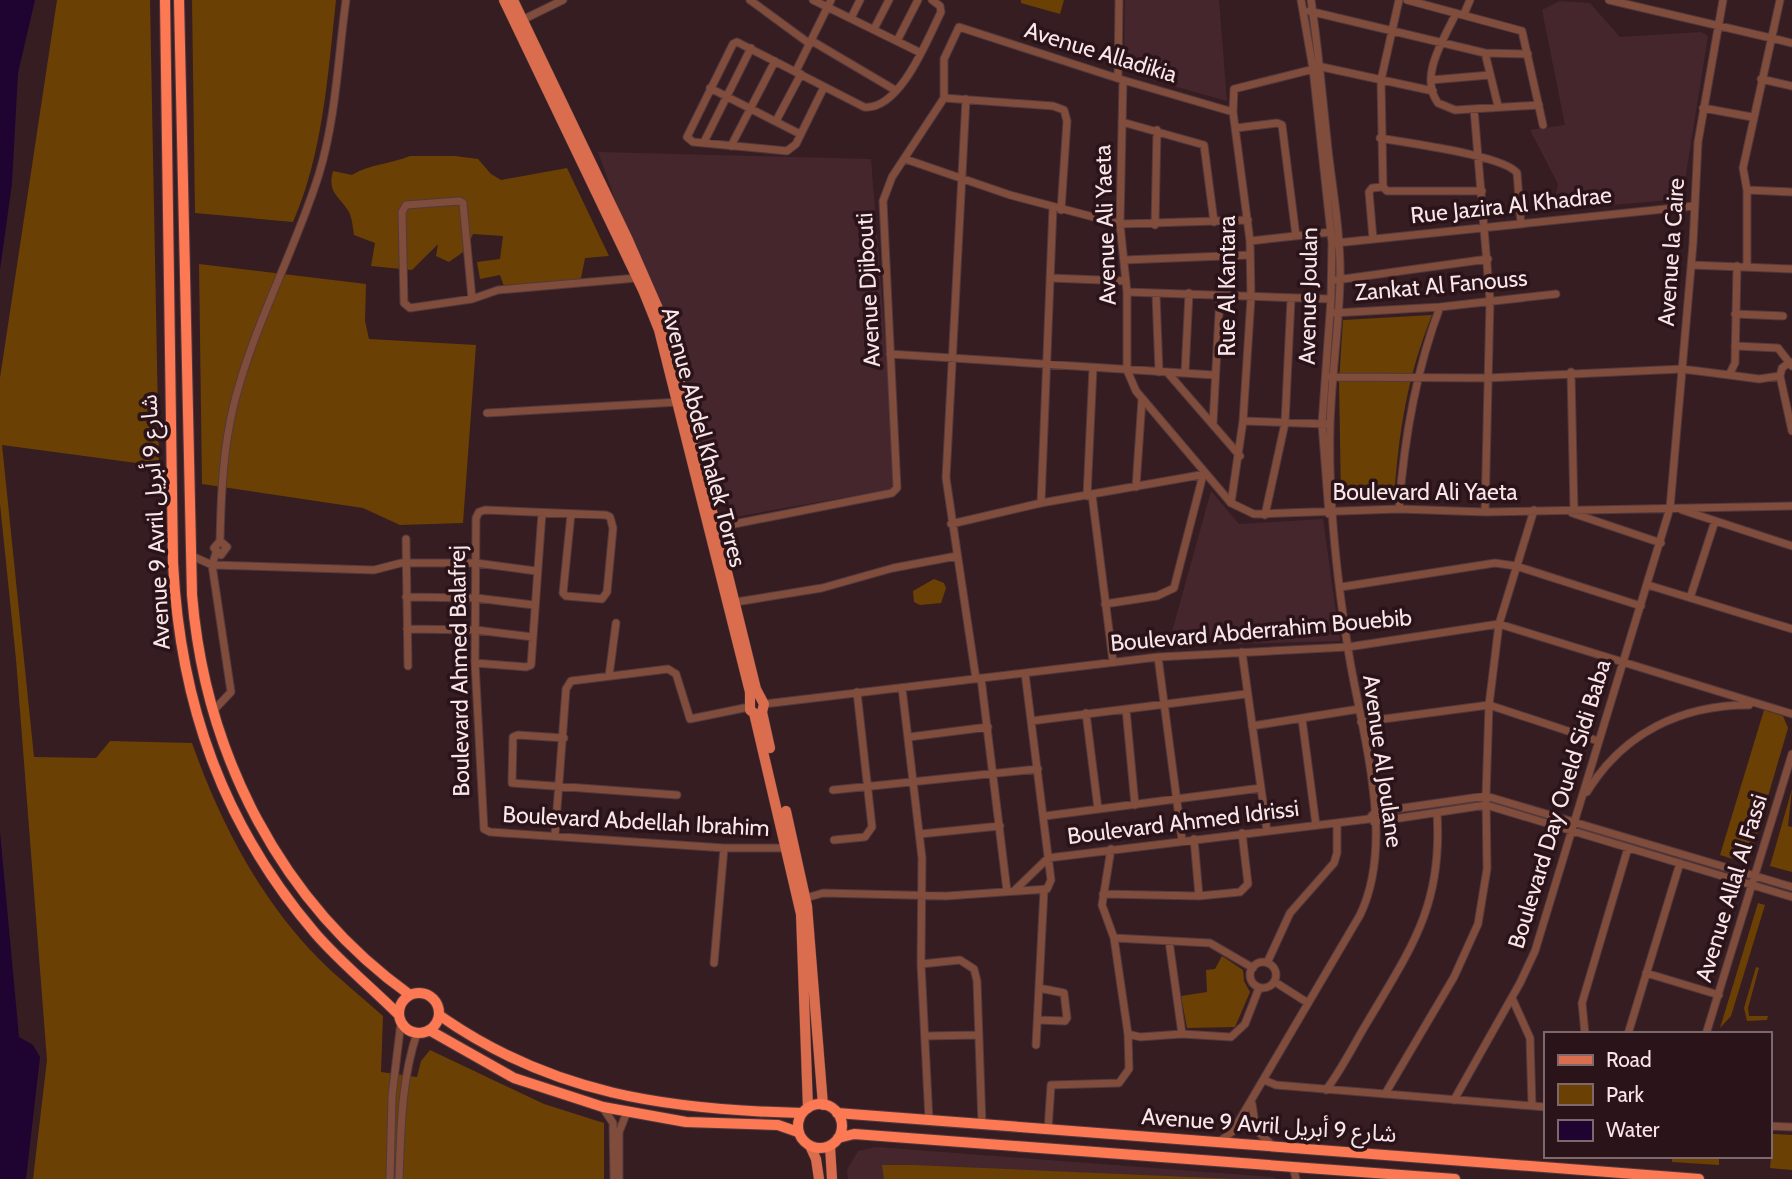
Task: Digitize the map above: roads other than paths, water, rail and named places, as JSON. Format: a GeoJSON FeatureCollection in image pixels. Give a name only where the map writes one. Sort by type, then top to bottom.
{"type":"FeatureCollection","features":[{"type":"Feature","properties":{"kind":"highway","name":"Avenue 9 Avril شارع 9 أبريل"},"geometry":{"type":"LineString","coordinates":[[165,0],[173,563],[176,616],[190,696],[208,755],[225,794],[283,893],[317,936],[400,1018]]}},
{"type":"Feature","properties":{"kind":"highway","name":"Avenue 9 Avril شارع 9 أبريل"},"geometry":{"type":"LineString","coordinates":[[179,0],[196,638],[213,711],[236,780],[292,878],[337,934],[410,995]]}},
{"type":"Feature","properties":{"kind":"highway"},"geometry":{"type":"LineString","coordinates":[[429,1030],[514,1078],[603,1107],[686,1122],[778,1125],[798,1132],[810,1146],[834,1142],[842,1125],[837,1113],[822,1105],[805,1111],[687,1107],[610,1093],[510,1059],[439,1016],[430,997],[417,993],[401,1003],[400,1018],[417,1033],[429,1030],[439,1016]]}},
{"type":"Feature","properties":{"kind":"highway"},"geometry":{"type":"LineString","coordinates":[[798,1132],[805,1111]]}},
{"type":"Feature","properties":{"kind":"highway","name":"Avenue 9 Avril شارع 9 أبريل"},"geometry":{"type":"LineString","coordinates":[[837,1113],[1699,1179]]}},
{"type":"Feature","properties":{"kind":"highway","name":"Avenue 9 Avril شارع 9 أبريل"},"geometry":{"type":"LineString","coordinates":[[834,1142],[854,1134],[1455,1179]]}},
{"type":"Feature","properties":{"kind":"main road","name":"Avenue Abdel Khalek Torres"},"geometry":{"type":"LineString","coordinates":[[504,0],[519,22],[632,249],[667,329],[806,898],[822,1105]]}},
{"type":"Feature","properties":{"kind":"main road","name":"Avenue Abdel Khalek Torres"},"geometry":{"type":"LineString","coordinates":[[513,0],[519,22],[659,330],[736,602],[801,914],[805,1111]]}},
{"type":"Feature","properties":{"kind":"main road"},"geometry":{"type":"LineString","coordinates":[[832,1179],[834,1142]]}},
{"type":"Feature","properties":{"kind":"main road"},"geometry":{"type":"LineString","coordinates":[[810,1146],[816,1159],[819,1179]]}},
{"type":"Feature","properties":{"kind":"street"},"geometry":{"type":"LineString","coordinates":[[227,566],[214,548],[220,541],[225,456],[234,404],[268,303],[319,175],[330,132],[346,0]]}},
{"type":"Feature","properties":{"kind":"street"},"geometry":{"type":"LineString","coordinates":[[519,22],[554,2],[563,0]]}},
{"type":"Feature","properties":{"kind":"street"},"geometry":{"type":"LineString","coordinates":[[750,0],[811,43],[895,90]]}},
{"type":"Feature","properties":{"kind":"street"},"geometry":{"type":"LineString","coordinates":[[813,0],[830,3],[851,18],[921,52]]}},
{"type":"Feature","properties":{"kind":"street"},"geometry":{"type":"LineString","coordinates":[[851,18],[860,0]]}},
{"type":"Feature","properties":{"kind":"street"},"geometry":{"type":"LineString","coordinates":[[874,29],[889,0]]}},
{"type":"Feature","properties":{"kind":"street"},"geometry":{"type":"LineString","coordinates":[[897,41],[918,0]]}},
{"type":"Feature","properties":{"kind":"street"},"geometry":{"type":"LineString","coordinates":[[824,87],[796,144],[787,151],[693,142],[686,135],[733,44],[737,42],[870,108],[911,76],[941,12],[940,6],[932,0]]}},
{"type":"Feature","properties":{"kind":"street","name":"Avenue Ali Yaeta"},"geometry":{"type":"LineString","coordinates":[[1119,0],[1122,122],[1120,224],[1127,292],[1127,370]]}},
{"type":"Feature","properties":{"kind":"street","name":"Avenue Joulan"},"geometry":{"type":"LineString","coordinates":[[1301,0],[1317,68],[1335,243],[1336,280],[1326,424],[1330,511]]}},
{"type":"Feature","properties":{"kind":"street","name":"Avenue Joulan"},"geometry":{"type":"LineString","coordinates":[[1311,0],[1331,232],[1335,243]]}},
{"type":"Feature","properties":{"kind":"street"},"geometry":{"type":"LineString","coordinates":[[1399,0],[1381,80],[1382,187],[1387,191],[1482,191]]}},
{"type":"Feature","properties":{"kind":"street"},"geometry":{"type":"LineString","coordinates":[[1406,0],[1519,29],[1528,54],[1544,125]]}},
{"type":"Feature","properties":{"kind":"street"},"geometry":{"type":"LineString","coordinates":[[1470,0],[1435,57],[1431,80],[1435,100],[1447,109],[1539,105]]}},
{"type":"Feature","properties":{"kind":"street"},"geometry":{"type":"LineString","coordinates":[[1609,0],[1792,43]]}},
{"type":"Feature","properties":{"kind":"street","name":"Avenue la Caire"},"geometry":{"type":"LineString","coordinates":[[1672,507],[1703,108],[1723,0]]}},
{"type":"Feature","properties":{"kind":"street"},"geometry":{"type":"LineString","coordinates":[[1747,267],[1747,190],[1743,168],[1752,117],[1780,0]]}},
{"type":"Feature","properties":{"kind":"street"},"geometry":{"type":"LineString","coordinates":[[776,121],[830,3]]}},
{"type":"Feature","properties":{"kind":"street"},"geometry":{"type":"LineString","coordinates":[[1303,11],[1393,29],[1485,53],[1528,54]]}},
{"type":"Feature","properties":{"kind":"street","name":"Avenue Alladikia"},"geometry":{"type":"LineString","coordinates":[[944,98],[944,59],[958,27],[1233,112]]}},
{"type":"Feature","properties":{"kind":"street"},"geometry":{"type":"LineString","coordinates":[[704,142],[751,48]]}},
{"type":"Feature","properties":{"kind":"street"},"geometry":{"type":"LineString","coordinates":[[1485,53],[1498,106]]}},
{"type":"Feature","properties":{"kind":"street"},"geometry":{"type":"LineString","coordinates":[[731,146],[775,61]]}},
{"type":"Feature","properties":{"kind":"street"},"geometry":{"type":"LineString","coordinates":[[1233,112],[1234,89],[1317,68],[1433,92]]}},
{"type":"Feature","properties":{"kind":"street"},"geometry":{"type":"LineString","coordinates":[[1431,80],[1490,75]]}},
{"type":"Feature","properties":{"kind":"street"},"geometry":{"type":"LineString","coordinates":[[1761,79],[1792,86]]}},
{"type":"Feature","properties":{"kind":"street"},"geometry":{"type":"LineString","coordinates":[[710,88],[800,134]]}},
{"type":"Feature","properties":{"kind":"street"},"geometry":{"type":"LineString","coordinates":[[944,98],[1053,106],[1065,111],[1068,121],[1050,278],[1041,503]]}},
{"type":"Feature","properties":{"kind":"street","name":"Avenue Djibouti"},"geometry":{"type":"LineString","coordinates":[[714,528],[892,492],[897,488],[883,201],[886,188],[944,98]]}},
{"type":"Feature","properties":{"kind":"street"},"geometry":{"type":"LineString","coordinates":[[966,99],[946,478],[951,524],[988,727],[1011,890]]}},
{"type":"Feature","properties":{"kind":"street"},"geometry":{"type":"LineString","coordinates":[[1703,108],[1752,117]]}},
{"type":"Feature","properties":{"kind":"street"},"geometry":{"type":"LineString","coordinates":[[1474,109],[1490,300],[1485,512]]}},
{"type":"Feature","properties":{"kind":"street","name":"Rue Al Kantara"},"geometry":{"type":"LineString","coordinates":[[1231,503],[1240,456],[1251,298],[1248,220],[1233,112]]}},
{"type":"Feature","properties":{"kind":"street"},"geometry":{"type":"LineString","coordinates":[[1122,122],[1196,142],[1206,150],[1214,222]]}},
{"type":"Feature","properties":{"kind":"street"},"geometry":{"type":"LineString","coordinates":[[1236,128],[1277,123],[1282,125],[1296,236]]}},
{"type":"Feature","properties":{"kind":"street"},"geometry":{"type":"LineString","coordinates":[[1155,225],[1157,130]]}},
{"type":"Feature","properties":{"kind":"street"},"geometry":{"type":"LineString","coordinates":[[1380,138],[1480,156],[1515,169],[1521,224]]}},
{"type":"Feature","properties":{"kind":"street"},"geometry":{"type":"LineString","coordinates":[[905,159],[1057,208],[1120,224],[1248,220]]}},
{"type":"Feature","properties":{"kind":"street"},"geometry":{"type":"LineString","coordinates":[[1373,239],[1369,192],[1372,188],[1382,187]]}},
{"type":"Feature","properties":{"kind":"street"},"geometry":{"type":"LineString","coordinates":[[1747,190],[1792,191]]}},
{"type":"Feature","properties":{"kind":"street"},"geometry":{"type":"LineString","coordinates":[[472,299],[463,203],[459,201],[406,205],[402,212],[404,303],[411,308],[472,299],[498,290],[637,278]]}},
{"type":"Feature","properties":{"kind":"street","name":"Rue Jazira Al Khadrae"},"geometry":{"type":"LineString","coordinates":[[1335,243],[1694,206]]}},
{"type":"Feature","properties":{"kind":"street"},"geometry":{"type":"LineString","coordinates":[[1250,241],[1331,232]]}},
{"type":"Feature","properties":{"kind":"street"},"geometry":{"type":"LineString","coordinates":[[1124,260],[1251,256]]}},
{"type":"Feature","properties":{"kind":"street"},"geometry":{"type":"LineString","coordinates":[[1336,280],[1488,259]]}},
{"type":"Feature","properties":{"kind":"street"},"geometry":{"type":"LineString","coordinates":[[1691,265],[1792,269]]}},
{"type":"Feature","properties":{"kind":"street"},"geometry":{"type":"LineString","coordinates":[[1729,375],[1735,363],[1737,266]]}},
{"type":"Feature","properties":{"kind":"street"},"geometry":{"type":"LineString","coordinates":[[1050,278],[1126,281]]}},
{"type":"Feature","properties":{"kind":"street","name":"Avenue Joulan"},"geometry":{"type":"LineString","coordinates":[[1334,313],[1331,299],[1336,280]]}},
{"type":"Feature","properties":{"kind":"street","name":"Zankat Al Fanouss"},"geometry":{"type":"LineString","coordinates":[[1127,292],[1331,299]]}},
{"type":"Feature","properties":{"kind":"street"},"geometry":{"type":"LineString","coordinates":[[1185,373],[1189,293]]}},
{"type":"Feature","properties":{"kind":"street"},"geometry":{"type":"LineString","coordinates":[[1156,294],[1163,372],[1213,423],[1240,456]]}},
{"type":"Feature","properties":{"kind":"street","name":"Zankat Al Fanouss"},"geometry":{"type":"LineString","coordinates":[[1334,313],[1440,307],[1556,294]]}},
{"type":"Feature","properties":{"kind":"street"},"geometry":{"type":"LineString","coordinates":[[1213,423],[1220,295]]}},
{"type":"Feature","properties":{"kind":"street"},"geometry":{"type":"LineString","coordinates":[[1265,515],[1285,423],[1291,299]]}},
{"type":"Feature","properties":{"kind":"street"},"geometry":{"type":"LineString","coordinates":[[1399,509],[1403,457],[1417,377],[1440,307]]}},
{"type":"Feature","properties":{"kind":"street"},"geometry":{"type":"LineString","coordinates":[[1735,314],[1783,316]]}},
{"type":"Feature","properties":{"kind":"street"},"geometry":{"type":"LineString","coordinates":[[1735,346],[1778,348],[1791,361],[1782,368],[1780,376],[1792,431]]}},
{"type":"Feature","properties":{"kind":"street"},"geometry":{"type":"LineString","coordinates":[[890,354],[1214,375]]}},
{"type":"Feature","properties":{"kind":"street"},"geometry":{"type":"LineString","coordinates":[[1093,368],[1089,495],[1113,662]]}},
{"type":"Feature","properties":{"kind":"street"},"geometry":{"type":"LineString","coordinates":[[1329,377],[1488,377],[1682,369],[1759,379],[1780,376]]}},
{"type":"Feature","properties":{"kind":"street","name":"Boulevard Ali Yaeta"},"geometry":{"type":"LineString","coordinates":[[1127,370],[1131,384],[1142,399],[1231,503],[1242,510],[1265,515],[1399,509],[1485,512],[1792,506]]}},
{"type":"Feature","properties":{"kind":"street"},"geometry":{"type":"LineString","coordinates":[[1571,372],[1574,510]]}},
{"type":"Feature","properties":{"kind":"street"},"geometry":{"type":"LineString","coordinates":[[1136,487],[1142,399]]}},
{"type":"Feature","properties":{"kind":"street"},"geometry":{"type":"LineString","coordinates":[[487,413],[678,402]]}},
{"type":"Feature","properties":{"kind":"street"},"geometry":{"type":"LineString","coordinates":[[1243,421],[1326,424]]}},
{"type":"Feature","properties":{"kind":"street"},"geometry":{"type":"LineString","coordinates":[[951,524],[1041,503],[1204,474],[1174,588],[1157,596],[1105,604]]}},
{"type":"Feature","properties":{"kind":"street"},"geometry":{"type":"LineString","coordinates":[[1672,507],[1792,546]]}},
{"type":"Feature","properties":{"kind":"street","name":"Boulevard Day Oueld Sidi Baba"},"geometry":{"type":"LineString","coordinates":[[1454,1100],[1512,998],[1535,951],[1672,507]]}},
{"type":"Feature","properties":{"kind":"street"},"geometry":{"type":"LineString","coordinates":[[1385,1094],[1454,977],[1478,924],[1488,869],[1486,801],[1489,705],[1499,624],[1534,510]]}},
{"type":"Feature","properties":{"kind":"street","name":"Avenue Al Joulane"},"geometry":{"type":"LineString","coordinates":[[1218,1143],[1233,1131],[1264,1080],[1369,895],[1376,869],[1373,821],[1375,812],[1348,646],[1330,511]]}},
{"type":"Feature","properties":{"kind":"street"},"geometry":{"type":"LineString","coordinates":[[1565,511],[1661,543]]}},
{"type":"Feature","properties":{"kind":"street","name":"Boulevard Ahmed Balafrej"},"geometry":{"type":"LineString","coordinates":[[484,829],[481,820],[475,663],[479,512],[542,513]]}},
{"type":"Feature","properties":{"kind":"street"},"geometry":{"type":"LineString","coordinates":[[475,663],[528,667],[531,663],[542,513],[606,515],[613,523],[607,592],[602,599],[566,596],[563,593],[571,514]]}},
{"type":"Feature","properties":{"kind":"street"},"geometry":{"type":"LineString","coordinates":[[1690,598],[1715,521]]}},
{"type":"Feature","properties":{"kind":"street"},"geometry":{"type":"LineString","coordinates":[[406,539],[408,666]]}},
{"type":"Feature","properties":{"kind":"street"},"geometry":{"type":"LineString","coordinates":[[213,711],[230,692],[212,565],[220,554]]}},
{"type":"Feature","properties":{"kind":"street"},"geometry":{"type":"LineString","coordinates":[[192,556],[212,565],[227,566],[374,570],[406,562],[476,563],[536,571]]}},
{"type":"Feature","properties":{"kind":"street"},"geometry":{"type":"LineString","coordinates":[[736,602],[822,589],[892,568],[957,556]]}},
{"type":"Feature","properties":{"kind":"street"},"geometry":{"type":"LineString","coordinates":[[1341,587],[1475,564],[1516,566],[1641,606]]}},
{"type":"Feature","properties":{"kind":"street"},"geometry":{"type":"LineString","coordinates":[[1648,585],[1792,629]]}},
{"type":"Feature","properties":{"kind":"street"},"geometry":{"type":"LineString","coordinates":[[406,597],[476,598],[534,605]]}},
{"type":"Feature","properties":{"kind":"street"},"geometry":{"type":"LineString","coordinates":[[555,835],[567,685],[574,680],[609,676],[616,623]]}},
{"type":"Feature","properties":{"kind":"street","name":"Boulevard Abderrahim Bouebib"},"geometry":{"type":"LineString","coordinates":[[609,676],[674,670],[686,711],[692,719],[757,706],[857,692],[1158,657],[1348,646],[1499,624],[1792,714]]}},
{"type":"Feature","properties":{"kind":"street"},"geometry":{"type":"LineString","coordinates":[[407,629],[476,630],[533,637]]}},
{"type":"Feature","properties":{"kind":"street"},"geometry":{"type":"LineString","coordinates":[[1242,652],[1268,831]]}},
{"type":"Feature","properties":{"kind":"street"},"geometry":{"type":"LineString","coordinates":[[1158,657],[1182,840]]}},
{"type":"Feature","properties":{"kind":"street"},"geometry":{"type":"LineString","coordinates":[[806,898],[823,893],[922,895],[1044,890],[1049,886],[1045,816],[1025,673]]}},
{"type":"Feature","properties":{"kind":"street"},"geometry":{"type":"LineString","coordinates":[[902,688],[920,834],[921,964],[929,1120]]}},
{"type":"Feature","properties":{"kind":"street"},"geometry":{"type":"LineString","coordinates":[[834,840],[865,837],[871,832],[857,692]]}},
{"type":"Feature","properties":{"kind":"street"},"geometry":{"type":"LineString","coordinates":[[1031,721],[1246,694]]}},
{"type":"Feature","properties":{"kind":"street"},"geometry":{"type":"LineString","coordinates":[[1581,803],[1606,765],[1630,742],[1661,721],[1700,710],[1757,704]]}},
{"type":"Feature","properties":{"kind":"street"},"geometry":{"type":"LineString","coordinates":[[1361,722],[1489,705],[1598,741]]}},
{"type":"Feature","properties":{"kind":"street"},"geometry":{"type":"LineString","coordinates":[[1126,709],[1135,805]]}},
{"type":"Feature","properties":{"kind":"street"},"geometry":{"type":"LineString","coordinates":[[1251,726],[1359,709]]}},
{"type":"Feature","properties":{"kind":"street"},"geometry":{"type":"LineString","coordinates":[[1086,713],[1098,809]]}},
{"type":"Feature","properties":{"kind":"street"},"geometry":{"type":"LineString","coordinates":[[1302,719],[1316,825]]}},
{"type":"Feature","properties":{"kind":"street"},"geometry":{"type":"LineString","coordinates":[[909,737],[988,727]]}},
{"type":"Feature","properties":{"kind":"street"},"geometry":{"type":"LineString","coordinates":[[564,738],[518,735],[512,740],[512,783],[677,796]]}},
{"type":"Feature","properties":{"kind":"street","name":"Avenue Allal Al Fassi"},"geometry":{"type":"LineString","coordinates":[[1707,1032],[1792,754]]}},
{"type":"Feature","properties":{"kind":"street"},"geometry":{"type":"LineString","coordinates":[[832,790],[1038,769]]}},
{"type":"Feature","properties":{"kind":"street"},"geometry":{"type":"LineString","coordinates":[[1045,816],[1261,788]]}},
{"type":"Feature","properties":{"kind":"street"},"geometry":{"type":"LineString","coordinates":[[1486,801],[1572,831],[1792,897]]}},
{"type":"Feature","properties":{"kind":"street"},"geometry":{"type":"LineString","coordinates":[[1375,812],[1486,801],[1574,822],[1792,887]]}},
{"type":"Feature","properties":{"kind":"street","name":"Boulevard Ahmed Idrissi"},"geometry":{"type":"LineString","coordinates":[[1011,890],[1048,858],[1336,822],[1373,821],[1437,813],[1486,801]]}},
{"type":"Feature","properties":{"kind":"street"},"geometry":{"type":"LineString","coordinates":[[1326,1090],[1414,943],[1427,914],[1438,867],[1437,813]]}},
{"type":"Feature","properties":{"kind":"street"},"geometry":{"type":"LineString","coordinates":[[1267,963],[1290,913],[1334,863],[1338,843],[1336,822]]}},
{"type":"Feature","properties":{"kind":"street"},"geometry":{"type":"LineString","coordinates":[[920,834],[1000,826]]}},
{"type":"Feature","properties":{"kind":"street","name":"Boulevard Abdellah Ibrahim"},"geometry":{"type":"LineString","coordinates":[[484,829],[724,848],[788,848]]}},
{"type":"Feature","properties":{"kind":"street"},"geometry":{"type":"LineString","coordinates":[[1103,894],[1236,894],[1247,888],[1242,833]]}},
{"type":"Feature","properties":{"kind":"street"},"geometry":{"type":"LineString","coordinates":[[1194,839],[1199,896]]}},
{"type":"Feature","properties":{"kind":"street"},"geometry":{"type":"LineString","coordinates":[[713,963],[724,848]]}},
{"type":"Feature","properties":{"kind":"street"},"geometry":{"type":"LineString","coordinates":[[1585,1032],[1582,1003],[1628,848]]}},
{"type":"Feature","properties":{"kind":"street"},"geometry":{"type":"LineString","coordinates":[[1048,1130],[1051,1085],[1119,1083],[1129,1069],[1128,1034],[1114,938],[1103,914],[1103,894],[1111,849]]}},
{"type":"Feature","properties":{"kind":"street"},"geometry":{"type":"LineString","coordinates":[[1629,1032],[1680,863]]}},
{"type":"Feature","properties":{"kind":"street"},"geometry":{"type":"LineString","coordinates":[[803,886],[823,893]]}},
{"type":"Feature","properties":{"kind":"street"},"geometry":{"type":"LineString","coordinates":[[1036,1045],[1044,890]]}},
{"type":"Feature","properties":{"kind":"street"},"geometry":{"type":"LineString","coordinates":[[1114,938],[1210,943],[1253,968]]}},
{"type":"Feature","properties":{"kind":"street"},"geometry":{"type":"LineString","coordinates":[[1169,941],[1182,1034]]}},
{"type":"Feature","properties":{"kind":"street"},"geometry":{"type":"LineString","coordinates":[[921,964],[960,961],[974,969],[982,1125]]}},
{"type":"Feature","properties":{"kind":"street"},"geometry":{"type":"LineString","coordinates":[[1259,963],[1267,963],[1276,972],[1275,982],[1267,988],[1259,988],[1251,978],[1253,968],[1259,963]]}},
{"type":"Feature","properties":{"kind":"street"},"geometry":{"type":"LineString","coordinates":[[1646,973],[1719,995]]}},
{"type":"Feature","properties":{"kind":"street"},"geometry":{"type":"LineString","coordinates":[[1275,982],[1308,1003]]}},
{"type":"Feature","properties":{"kind":"street"},"geometry":{"type":"LineString","coordinates":[[1038,1020],[1065,1021],[1067,1018],[1064,993],[1039,988]]}},
{"type":"Feature","properties":{"kind":"street"},"geometry":{"type":"LineString","coordinates":[[1128,1034],[1140,1037],[1182,1034],[1222,1037],[1236,1034],[1250,1015],[1259,988]]}},
{"type":"Feature","properties":{"kind":"street"},"geometry":{"type":"LineString","coordinates":[[1512,998],[1530,1038],[1533,1068],[1532,1106]]}},
{"type":"Feature","properties":{"kind":"street"},"geometry":{"type":"LineString","coordinates":[[390,1179],[392,1096],[400,1018]]}},
{"type":"Feature","properties":{"kind":"street"},"geometry":{"type":"LineString","coordinates":[[399,1179],[403,1090],[417,1033]]}},
{"type":"Feature","properties":{"kind":"street"},"geometry":{"type":"LineString","coordinates":[[925,1036],[979,1035]]}},
{"type":"Feature","properties":{"kind":"street"},"geometry":{"type":"LineString","coordinates":[[1264,1080],[1276,1086],[1544,1107]]}},
{"type":"Feature","properties":{"kind":"street"},"geometry":{"type":"LineString","coordinates":[[1252,1100],[1256,1130],[1278,1147]]}},
{"type":"Feature","properties":{"kind":"street"},"geometry":{"type":"LineString","coordinates":[[603,1107],[613,1123],[614,1179]]}},
{"type":"Feature","properties":{"kind":"street"},"geometry":{"type":"LineString","coordinates":[[620,1179],[619,1132],[627,1112]]}},
{"type":"Feature","properties":{"kind":"street"},"geometry":{"type":"LineString","coordinates":[[1771,1126],[1792,1127]]}},
{"type":"Feature","properties":{"kind":"street"},"geometry":{"type":"LineString","coordinates":[[1293,1167],[1296,1179]]}},
{"type":"Feature","properties":{"kind":"water"},"geometry":{"type":"Polygon","coordinates":[[[0,0],[35,0],[18,73],[12,183],[0,270],[0,0]]]}},
{"type":"Feature","properties":{"kind":"water"},"geometry":{"type":"Polygon","coordinates":[[[0,832],[19,1037],[33,1045],[40,1057],[26,1179],[0,1179],[0,832]]]}}]}
